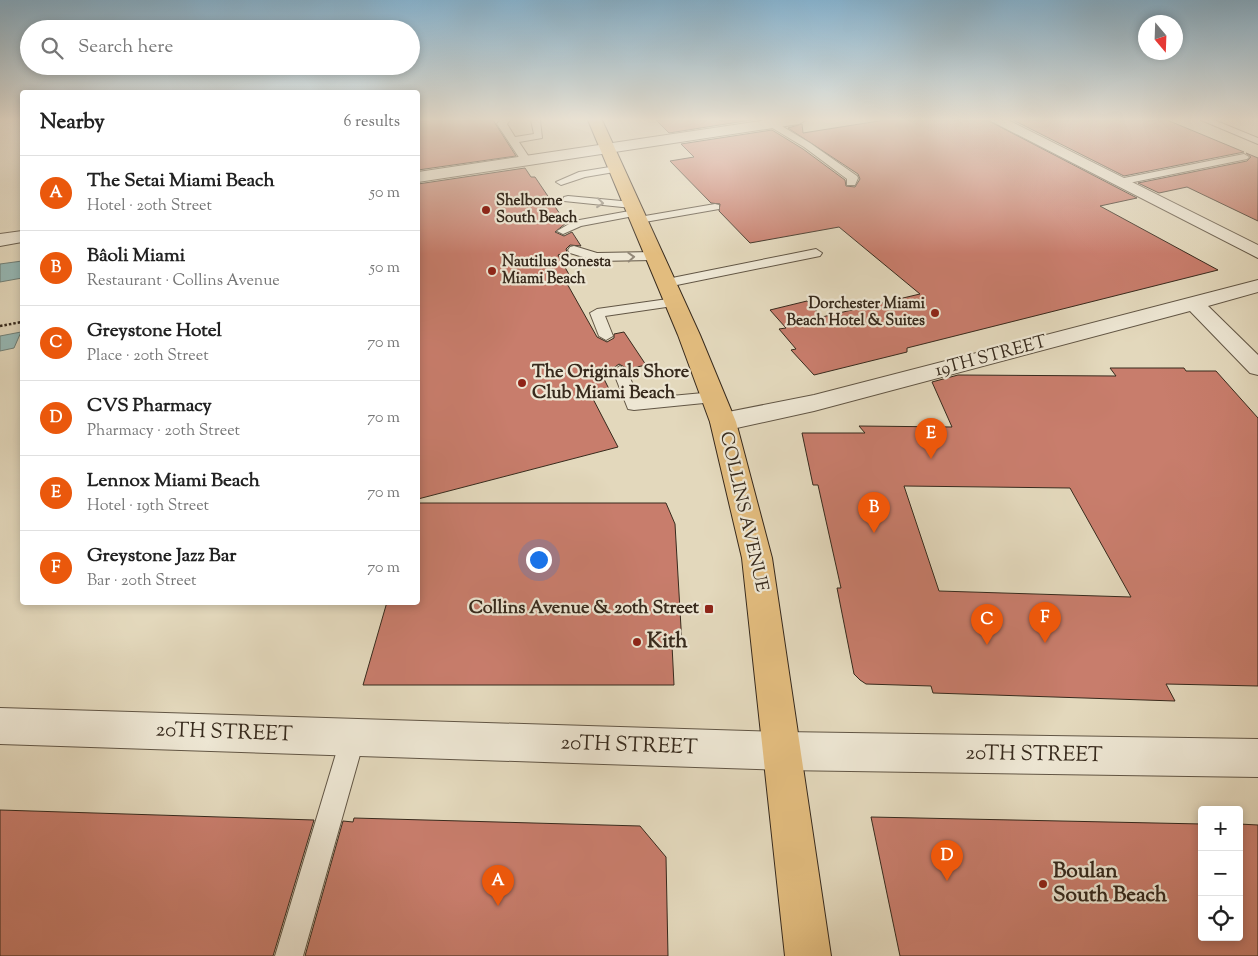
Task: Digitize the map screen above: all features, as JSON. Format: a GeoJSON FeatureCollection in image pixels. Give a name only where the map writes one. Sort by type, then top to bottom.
{"type":"FeatureCollection","features":[{"type":"Feature","properties":{"kind":"main road","name":"COLLINS AVENUE"},"geometry":{"type":"LineString","coordinates":[[614,165],[671,292],[718,409],[757,558],[808,956]]}},
{"type":"Feature","properties":{"kind":"street"},"geometry":{"type":"LineString","coordinates":[[420,177],[497,165]]}},
{"type":"Feature","properties":{"kind":"street"},"geometry":{"type":"LineString","coordinates":[[1085,165],[1258,252]]}},
{"type":"Feature","properties":{"kind":"street"},"geometry":{"type":"LineString","coordinates":[[0,240],[20,237]]}},
{"type":"Feature","properties":{"kind":"street","name":"19TH STREET"},"geometry":{"type":"LineString","coordinates":[[718,409],[814,404],[1258,286]]}},
{"type":"Feature","properties":{"kind":"street"},"geometry":{"type":"LineString","coordinates":[[1194,303],[1258,368]]}},
{"type":"Feature","properties":{"kind":"street","name":"20TH STREET"},"geometry":{"type":"LineString","coordinates":[[0,726],[783,751],[1258,758]]}},
{"type":"Feature","properties":{"kind":"lane"},"geometry":{"type":"LineString","coordinates":[[834,165],[853,178],[851,183]]}},
{"type":"Feature","properties":{"kind":"lane"},"geometry":{"type":"LineString","coordinates":[[1119,182],[1206,165]]}},
{"type":"Feature","properties":{"kind":"lane"},"geometry":{"type":"LineString","coordinates":[[561,182],[583,174],[616,169]]}},
{"type":"Feature","properties":{"kind":"lane"},"geometry":{"type":"LineString","coordinates":[[568,199],[635,213]]}},
{"type":"Feature","properties":{"kind":"lane"},"geometry":{"type":"LineString","coordinates":[[562,231],[578,223],[635,213],[715,207]]}},
{"type":"Feature","properties":{"kind":"lane"},"geometry":{"type":"LineString","coordinates":[[574,250],[596,257],[654,256]]}},
{"type":"Feature","properties":{"kind":"lane"},"geometry":{"type":"LineString","coordinates":[[606,336],[597,313],[816,253]]}},
{"type":"Feature","properties":{"kind":"lane"},"geometry":{"type":"LineString","coordinates":[[620,371],[634,405],[718,409]]}},
{"type":"Feature","properties":{"kind":"lane"},"geometry":{"type":"LineString","coordinates":[[289,956],[353,737]]}},
{"type":"Feature","properties":{"kind":"path"},"geometry":{"type":"LineString","coordinates":[[0,326],[20,322]]}},
{"type":"Feature","properties":{"kind":"water"},"geometry":{"type":"Polygon","coordinates":[[[20,261],[20,278],[0,282],[0,264],[20,261]]]}},
{"type":"Feature","properties":{"kind":"water"},"geometry":{"type":"Polygon","coordinates":[[[20,332],[14,348],[0,351],[0,336],[20,332]]]}},
{"type":"Feature","properties":{"kind":"building"},"geometry":{"type":"Polygon","coordinates":[[[420,165],[456,165],[420,170],[420,165]]]}},
{"type":"Feature","properties":{"kind":"building"},"geometry":{"type":"Polygon","coordinates":[[[674,165],[824,165],[845,180],[846,186],[855,187],[860,179],[858,174],[844,165],[1073,165],[1137,198],[1100,206],[1218,270],[907,348],[907,352],[814,375],[791,350],[796,349],[779,329],[786,328],[770,310],[807,301],[822,317],[920,294],[839,227],[750,243],[719,211],[720,204],[711,203],[674,165]]]}},
{"type":"Feature","properties":{"kind":"building"},"geometry":{"type":"Polygon","coordinates":[[[1101,165],[1181,165],[1124,176],[1101,165]]]}},
{"type":"Feature","properties":{"kind":"building"},"geometry":{"type":"Polygon","coordinates":[[[1229,165],[1258,165],[1258,221],[1187,187],[1159,193],[1138,183],[1229,165]]]}},
{"type":"Feature","properties":{"kind":"building","name":"The Originals Shore Club Miami Beach"},"geometry":{"type":"Polygon","coordinates":[[[525,168],[531,177],[535,177],[566,223],[555,232],[564,236],[572,232],[581,246],[570,245],[566,249],[567,252],[558,255],[571,278],[565,280],[597,337],[607,342],[614,338],[614,334],[624,332],[646,365],[628,369],[619,364],[612,369],[612,373],[602,375],[610,391],[591,395],[618,447],[420,498],[420,184],[525,168]]]}},
{"type":"Feature","properties":{"kind":"building"},"geometry":{"type":"Polygon","coordinates":[[[1110,368],[1184,368],[1186,371],[1216,371],[1258,418],[1258,686],[1166,684],[1175,701],[933,693],[931,686],[866,684],[860,680],[854,674],[837,588],[841,588],[818,485],[813,485],[802,433],[865,433],[859,426],[952,427],[932,382],[958,375],[1116,376],[1110,368]],[[904,486],[939,591],[1131,597],[1070,488],[904,486]]]}},
{"type":"Feature","properties":{"kind":"building"},"geometry":{"type":"Polygon","coordinates":[[[420,503],[666,503],[675,524],[682,645],[672,645],[674,685],[363,685],[386,605],[420,605],[420,503]]]}},
{"type":"Feature","properties":{"kind":"building"},"geometry":{"type":"Polygon","coordinates":[[[0,810],[314,820],[273,956],[0,956],[0,810]]]}},
{"type":"Feature","properties":{"kind":"building","name":"Boulan South Beach"},"geometry":{"type":"Polygon","coordinates":[[[871,817],[1198,824],[1198,941],[1243,941],[1243,824],[1258,825],[1258,956],[900,956],[871,817]]]}},
{"type":"Feature","properties":{"kind":"building"},"geometry":{"type":"Polygon","coordinates":[[[354,818],[640,826],[666,857],[668,956],[305,956],[343,821],[353,822],[354,818]]]}},
{"type":"Feature","properties":{"kind":"place","name":"Shelborne South Beach"},"geometry":{"type":"Point","coordinates":[486,210]}},
{"type":"Feature","properties":{"kind":"place","name":"Nautilus Sonesta Miami Beach"},"geometry":{"type":"Point","coordinates":[492,271]}},
{"type":"Feature","properties":{"kind":"place","name":"Dorchester Miami Beach Hotel & Suites"},"geometry":{"type":"Point","coordinates":[935,313]}},
{"type":"Feature","properties":{"kind":"place","name":"The Originals Shore Club Miami Beach"},"geometry":{"type":"Point","coordinates":[522,383]}},
{"type":"Feature","properties":{"kind":"place","name":"Lennox Miami Beach"},"geometry":{"type":"Point","coordinates":[931,459]}},
{"type":"Feature","properties":{"kind":"place","name":"Bâoli Miami"},"geometry":{"type":"Point","coordinates":[874,533]}},
{"type":"Feature","properties":{"kind":"place","name":"Collins Avenue & 20th Street"},"geometry":{"type":"Point","coordinates":[709,609]}},
{"type":"Feature","properties":{"kind":"place","name":"Kith"},"geometry":{"type":"Point","coordinates":[637,642]}},
{"type":"Feature","properties":{"kind":"place","name":"Greystone Jazz Bar"},"geometry":{"type":"Point","coordinates":[1045,643]}},
{"type":"Feature","properties":{"kind":"place","name":"Greystone Hotel"},"geometry":{"type":"Point","coordinates":[987,645]}},
{"type":"Feature","properties":{"kind":"place","name":"CVS Pharmacy"},"geometry":{"type":"Point","coordinates":[947,881]}},
{"type":"Feature","properties":{"kind":"place","name":"Boulan South Beach"},"geometry":{"type":"Point","coordinates":[1043,884]}},
{"type":"Feature","properties":{"kind":"place","name":"The Setai Miami Beach"},"geometry":{"type":"Point","coordinates":[498,906]}}]}
